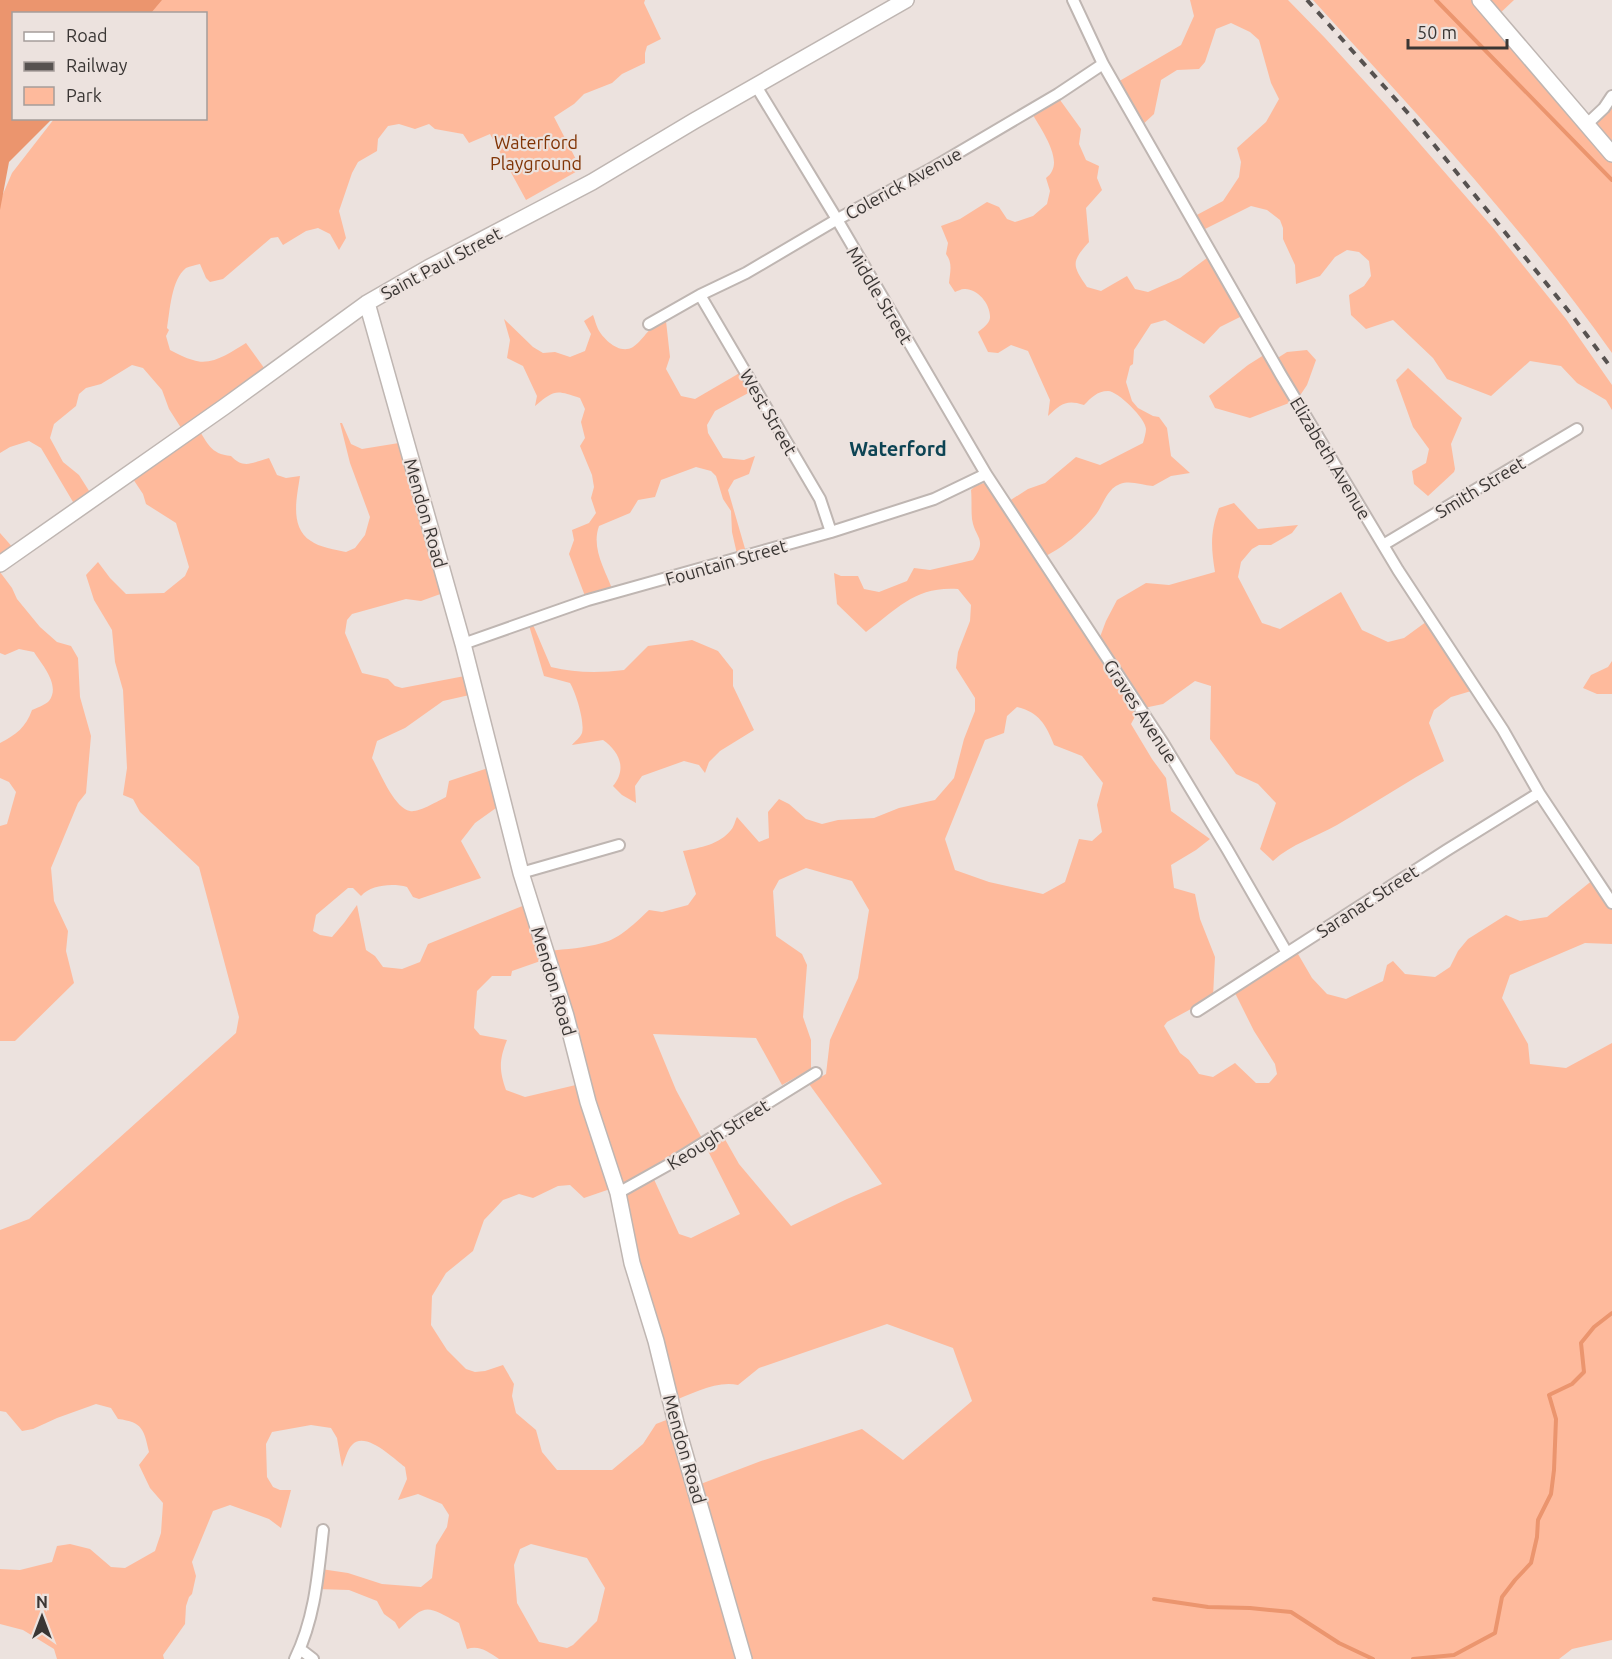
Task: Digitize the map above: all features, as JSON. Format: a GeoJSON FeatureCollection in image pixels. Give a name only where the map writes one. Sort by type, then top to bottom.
{"type":"FeatureCollection","features":[{"type":"Feature","properties":{"kind":"street","name":"Saint Paul Street"},"geometry":{"type":"LineString","coordinates":[[0,564],[224,407],[367,303],[428,268],[592,182],[905,0]]}},
{"type":"Feature","properties":{"kind":"street","name":"Elizabeth Avenue"},"geometry":{"type":"LineString","coordinates":[[1073,0],[1103,64],[1281,375],[1383,545],[1503,730],[1539,793],[1612,903]]}},
{"type":"Feature","properties":{"kind":"street"},"geometry":{"type":"LineString","coordinates":[[1480,0],[1612,154]]}},
{"type":"Feature","properties":{"kind":"street","name":"Colerick Avenue"},"geometry":{"type":"LineString","coordinates":[[649,324],[700,295],[746,273],[836,220],[929,170],[1058,94],[1103,64]]}},
{"type":"Feature","properties":{"kind":"street","name":"Middle Street"},"geometry":{"type":"LineString","coordinates":[[756,86],[986,474]]}},
{"type":"Feature","properties":{"kind":"street"},"geometry":{"type":"LineString","coordinates":[[1586,125],[1604,108],[1612,96]]}},
{"type":"Feature","properties":{"kind":"street","name":"West Street"},"geometry":{"type":"LineString","coordinates":[[700,295],[820,500],[831,532]]}},
{"type":"Feature","properties":{"kind":"street","name":"Mendon Road"},"geometry":{"type":"LineString","coordinates":[[367,303],[463,645],[521,873],[566,1016],[588,1102],[618,1193],[632,1263],[656,1341],[676,1423],[744,1659]]}},
{"type":"Feature","properties":{"kind":"street","name":"Smith Street"},"geometry":{"type":"LineString","coordinates":[[1383,545],[1576,429]]}},
{"type":"Feature","properties":{"kind":"street","name":"Fountain Street"},"geometry":{"type":"LineString","coordinates":[[463,645],[588,600],[831,532],[934,500],[986,474]]}},
{"type":"Feature","properties":{"kind":"street","name":"Graves Avenue"},"geometry":{"type":"LineString","coordinates":[[986,474],[1163,743],[1287,953]]}},
{"type":"Feature","properties":{"kind":"street","name":"Saranac Street"},"geometry":{"type":"LineString","coordinates":[[1197,1011],[1539,793]]}},
{"type":"Feature","properties":{"kind":"street"},"geometry":{"type":"LineString","coordinates":[[521,873],[619,845]]}},
{"type":"Feature","properties":{"kind":"street","name":"Keough Street"},"geometry":{"type":"LineString","coordinates":[[618,1193],[668,1166],[816,1073]]}},
{"type":"Feature","properties":{"kind":"street"},"geometry":{"type":"LineString","coordinates":[[313,1659],[298,1654],[309,1624],[318,1578],[323,1530]]}},
{"type":"Feature","properties":{"kind":"green space","name":"Waterford Playground"},"geometry":{"type":"Polygon","coordinates":[[[160,0],[645,0],[644,3],[661,39],[647,46],[645,63],[622,74],[612,83],[584,94],[574,104],[554,117],[581,169],[526,200],[490,134],[469,143],[463,134],[435,129],[429,124],[415,129],[399,124],[388,126],[378,139],[377,151],[358,162],[352,173],[339,211],[346,238],[339,250],[330,234],[318,228],[306,231],[283,245],[278,237],[271,238],[223,279],[210,282],[200,264],[186,268],[174,288],[167,328],[169,330],[166,336],[170,350],[190,359],[207,362],[221,358],[246,343],[267,372],[197,427],[210,447],[218,453],[231,456],[245,464],[269,458],[277,475],[286,478],[300,476],[296,502],[297,520],[304,535],[314,543],[346,552],[355,548],[365,535],[370,517],[350,463],[340,423],[351,444],[362,449],[405,442],[446,592],[421,601],[406,599],[352,614],[347,620],[345,633],[362,673],[388,679],[395,686],[402,688],[470,675],[474,694],[443,701],[405,728],[377,741],[372,758],[393,797],[410,811],[423,809],[446,797],[449,781],[488,768],[490,768],[496,808],[475,823],[461,841],[481,878],[419,899],[413,897],[407,887],[401,886],[376,887],[361,896],[353,888],[348,888],[316,915],[313,931],[332,937],[357,905],[366,950],[375,956],[383,967],[402,969],[420,962],[428,944],[530,903],[549,951],[609,941],[627,930],[649,910],[662,912],[688,905],[696,894],[683,851],[703,847],[721,839],[732,829],[737,817],[759,842],[769,838],[768,812],[779,799],[789,804],[806,819],[822,824],[838,820],[874,818],[899,808],[935,800],[954,778],[964,739],[975,711],[975,698],[956,668],[958,652],[970,621],[971,605],[958,589],[930,591],[908,600],[866,632],[837,604],[834,573],[841,576],[858,576],[864,589],[879,592],[907,581],[914,568],[930,570],[973,560],[980,547],[972,519],[971,490],[975,486],[990,481],[1006,503],[1028,489],[1045,483],[1076,457],[1100,465],[1143,443],[1145,424],[1131,406],[1113,392],[1104,391],[1097,394],[1084,405],[1073,402],[1064,404],[1048,416],[1050,400],[1028,351],[1011,345],[998,353],[988,352],[978,332],[990,318],[986,302],[969,289],[955,292],[949,283],[950,264],[946,254],[948,243],[941,226],[960,219],[987,202],[999,207],[1007,219],[1015,222],[1033,216],[1047,204],[1050,191],[1046,178],[1052,171],[1053,157],[1047,139],[1030,110],[1055,93],[1081,129],[1079,144],[1086,160],[1099,166],[1097,178],[1102,190],[1086,208],[1089,242],[1079,254],[1076,264],[1078,274],[1087,287],[1101,291],[1127,276],[1135,289],[1148,292],[1180,278],[1211,255],[1246,314],[1220,327],[1204,344],[1165,320],[1151,324],[1134,350],[1133,364],[1130,366],[1126,382],[1132,401],[1138,408],[1159,417],[1167,428],[1171,456],[1190,473],[1171,476],[1153,486],[1128,482],[1116,486],[1079,533],[1041,558],[1097,645],[1117,600],[1146,583],[1169,585],[1215,572],[1212,540],[1216,517],[1219,508],[1234,503],[1258,529],[1298,525],[1292,533],[1271,545],[1259,545],[1252,549],[1241,562],[1238,577],[1262,623],[1280,629],[1341,592],[1362,630],[1388,642],[1404,638],[1430,619],[1478,689],[1451,697],[1434,710],[1429,723],[1444,761],[1337,825],[1288,850],[1273,861],[1260,849],[1276,803],[1258,784],[1236,774],[1210,739],[1211,686],[1195,681],[1163,704],[1139,709],[1131,724],[1166,778],[1171,811],[1210,839],[1171,865],[1174,888],[1195,894],[1200,919],[1215,957],[1213,997],[1167,1022],[1164,1026],[1180,1053],[1189,1060],[1199,1074],[1213,1077],[1235,1063],[1256,1083],[1269,1083],[1277,1074],[1275,1064],[1254,1031],[1235,993],[1248,977],[1298,946],[1301,952],[1298,954],[1312,978],[1327,994],[1346,999],[1383,981],[1387,965],[1393,961],[1405,974],[1435,977],[1450,967],[1458,951],[1468,939],[1506,915],[1520,921],[1547,917],[1594,879],[1612,902],[1612,944],[1585,943],[1510,975],[1502,998],[1528,1044],[1530,1064],[1566,1068],[1612,1043],[1612,1640],[1572,1649],[1559,1659],[499,1659],[480,1649],[467,1649],[459,1623],[432,1610],[421,1611],[399,1629],[395,1622],[384,1614],[377,1601],[349,1590],[317,1589],[321,1569],[348,1573],[382,1584],[421,1587],[432,1578],[436,1545],[447,1527],[449,1515],[442,1504],[418,1494],[398,1500],[407,1479],[405,1467],[379,1447],[372,1443],[358,1441],[352,1445],[342,1467],[337,1438],[331,1428],[311,1425],[272,1432],[266,1444],[267,1477],[273,1487],[280,1490],[291,1490],[281,1528],[269,1519],[230,1505],[213,1511],[192,1562],[196,1576],[192,1594],[186,1606],[185,1624],[163,1655],[164,1659],[57,1659],[54,1649],[23,1630],[0,1624],[0,1569],[20,1570],[52,1562],[57,1546],[70,1544],[90,1549],[111,1567],[125,1568],[155,1551],[161,1533],[163,1503],[150,1488],[139,1465],[149,1452],[144,1433],[133,1422],[118,1419],[111,1408],[96,1404],[33,1429],[22,1431],[6,1412],[0,1411],[0,1230],[29,1219],[236,1033],[239,1017],[199,867],[140,812],[133,799],[123,795],[127,768],[123,690],[115,662],[112,630],[94,600],[86,575],[98,562],[126,594],[164,593],[185,576],[189,567],[176,523],[146,504],[143,494],[129,473],[183,431],[169,409],[162,390],[143,368],[132,365],[101,384],[86,388],[79,394],[76,406],[54,424],[50,438],[63,462],[79,475],[91,494],[76,507],[41,448],[29,441],[0,453],[0,201],[12,173],[53,120],[207,120],[207,12],[146,12],[160,0]],[[1017,707],[1007,716],[1004,733],[985,740],[945,839],[955,870],[989,882],[1043,894],[1065,882],[1079,839],[1092,841],[1102,832],[1097,805],[1103,783],[1082,756],[1054,745],[1041,720],[1031,712],[1017,707]],[[806,868],[779,880],[773,891],[776,936],[802,954],[807,965],[803,1017],[811,1040],[811,1069],[782,1085],[756,1038],[653,1034],[676,1090],[704,1142],[722,1134],[739,1164],[791,1226],[882,1184],[809,1084],[826,1074],[830,1040],[858,978],[869,910],[852,881],[806,868]],[[549,958],[512,971],[511,976],[492,976],[477,991],[474,1028],[480,1035],[507,1040],[502,1053],[501,1065],[506,1090],[525,1097],[580,1084],[549,958]],[[705,1145],[652,1175],[679,1234],[691,1238],[740,1214],[705,1145]],[[570,1185],[558,1186],[533,1198],[519,1194],[503,1200],[484,1220],[473,1251],[446,1273],[432,1296],[431,1325],[447,1350],[466,1369],[475,1372],[485,1371],[503,1365],[514,1384],[512,1396],[516,1413],[536,1430],[542,1452],[557,1470],[612,1470],[643,1444],[656,1424],[674,1417],[698,1485],[761,1461],[862,1429],[903,1460],[972,1401],[953,1348],[887,1324],[759,1368],[738,1385],[713,1386],[673,1401],[613,1188],[584,1198],[570,1185]],[[531,1544],[520,1549],[514,1565],[517,1603],[539,1642],[567,1648],[573,1645],[597,1621],[605,1588],[587,1558],[531,1544]]]}},
{"type":"Feature","properties":{"kind":"green space"},"geometry":{"type":"Polygon","coordinates":[[[1190,0],[1288,0],[1387,106],[1494,229],[1566,319],[1612,385],[1612,410],[1606,400],[1577,383],[1561,366],[1530,361],[1491,396],[1447,379],[1433,358],[1393,320],[1366,329],[1351,315],[1349,295],[1364,286],[1371,276],[1369,261],[1359,252],[1347,250],[1335,257],[1320,276],[1296,284],[1295,265],[1283,239],[1280,220],[1267,210],[1251,206],[1203,230],[1193,217],[1223,201],[1239,177],[1241,162],[1237,148],[1266,122],[1279,99],[1271,83],[1259,40],[1250,32],[1231,23],[1216,29],[1205,62],[1199,69],[1177,70],[1161,80],[1154,114],[1140,127],[1116,83],[1181,45],[1194,16],[1190,0]]]}},
{"type":"Feature","properties":{"kind":"green space"},"geometry":{"type":"Polygon","coordinates":[[[1313,0],[1514,0],[1497,16],[1583,120],[1612,99],[1612,353],[1578,306],[1506,216],[1313,0]]]}},
{"type":"Feature","properties":{"kind":"green space"},"geometry":{"type":"Polygon","coordinates":[[[593,315],[604,338],[623,349],[633,347],[651,329],[666,321],[670,357],[666,369],[681,396],[695,399],[743,371],[752,391],[715,411],[707,425],[708,433],[723,458],[744,460],[755,456],[749,474],[734,480],[728,490],[746,552],[737,554],[732,532],[731,511],[723,499],[716,476],[711,471],[696,467],[661,480],[655,497],[638,500],[630,513],[599,526],[598,551],[613,591],[585,596],[569,554],[574,540],[572,530],[589,523],[596,513],[591,498],[594,487],[592,475],[580,446],[585,438],[581,422],[585,409],[580,398],[566,393],[547,396],[535,406],[537,396],[523,366],[507,358],[510,340],[504,319],[533,347],[543,353],[555,352],[570,357],[585,351],[591,334],[584,321],[593,315]]]}},
{"type":"Feature","properties":{"kind":"green space"},"geometry":{"type":"Polygon","coordinates":[[[1307,350],[1316,360],[1307,385],[1297,400],[1250,418],[1215,408],[1209,396],[1267,353],[1276,359],[1287,352],[1307,350]]]}},
{"type":"Feature","properties":{"kind":"green space"},"geometry":{"type":"Polygon","coordinates":[[[1408,368],[1462,418],[1451,444],[1454,472],[1428,496],[1414,484],[1412,471],[1426,463],[1429,449],[1413,427],[1396,380],[1408,368]]]}},
{"type":"Feature","properties":{"kind":"green space"},"geometry":{"type":"Polygon","coordinates":[[[0,533],[15,550],[0,562],[0,533]]]}},
{"type":"Feature","properties":{"kind":"green space"},"geometry":{"type":"Polygon","coordinates":[[[0,572],[17,599],[40,627],[57,642],[71,646],[78,658],[80,697],[91,736],[86,793],[78,803],[51,868],[54,901],[68,931],[66,951],[74,983],[15,1041],[0,1041],[0,826],[7,824],[16,792],[9,782],[0,778],[0,743],[20,730],[32,710],[49,701],[53,688],[49,675],[34,652],[19,649],[5,655],[0,653],[0,572]]]}},
{"type":"Feature","properties":{"kind":"green space"},"geometry":{"type":"Polygon","coordinates":[[[531,620],[551,667],[560,669],[588,672],[624,670],[648,646],[692,640],[718,651],[733,670],[733,686],[754,730],[720,751],[709,762],[705,773],[699,765],[684,761],[642,776],[635,786],[636,803],[622,795],[613,786],[620,773],[620,761],[609,745],[603,740],[572,745],[581,735],[583,728],[577,700],[570,683],[544,676],[528,622],[531,620]]]}},
{"type":"Feature","properties":{"kind":"green space"},"geometry":{"type":"Polygon","coordinates":[[[1612,661],[1612,694],[1597,694],[1583,688],[1591,675],[1608,667],[1612,661]]]}},
{"type":"Feature","properties":{"kind":"shaded area"},"geometry":{"type":"Polygon","coordinates":[[[0,0],[162,0],[152,12],[12,12],[12,120],[51,120],[9,162],[0,210],[0,0]]]}},
{"type":"Feature","properties":{"kind":"waterway"},"geometry":{"type":"LineString","coordinates":[[1436,0],[1612,180]]}},
{"type":"Feature","properties":{"kind":"waterway"},"geometry":{"type":"LineString","coordinates":[[1413,1659],[1454,1655],[1495,1633],[1502,1597],[1531,1563],[1538,1520],[1551,1494],[1556,1419],[1549,1395],[1572,1384],[1584,1372],[1581,1343],[1594,1327],[1612,1313]]}},
{"type":"Feature","properties":{"kind":"waterway"},"geometry":{"type":"LineString","coordinates":[[1154,1599],[1208,1607],[1291,1612],[1339,1643],[1373,1659]]}},
{"type":"Feature","properties":{"kind":"railway"},"geometry":{"type":"LineString","coordinates":[[1307,0],[1415,121],[1571,314],[1612,369]]}},
{"type":"Feature","properties":{"kind":"district","name":"Waterford"},"geometry":{"type":"Point","coordinates":[898,448]}}]}
